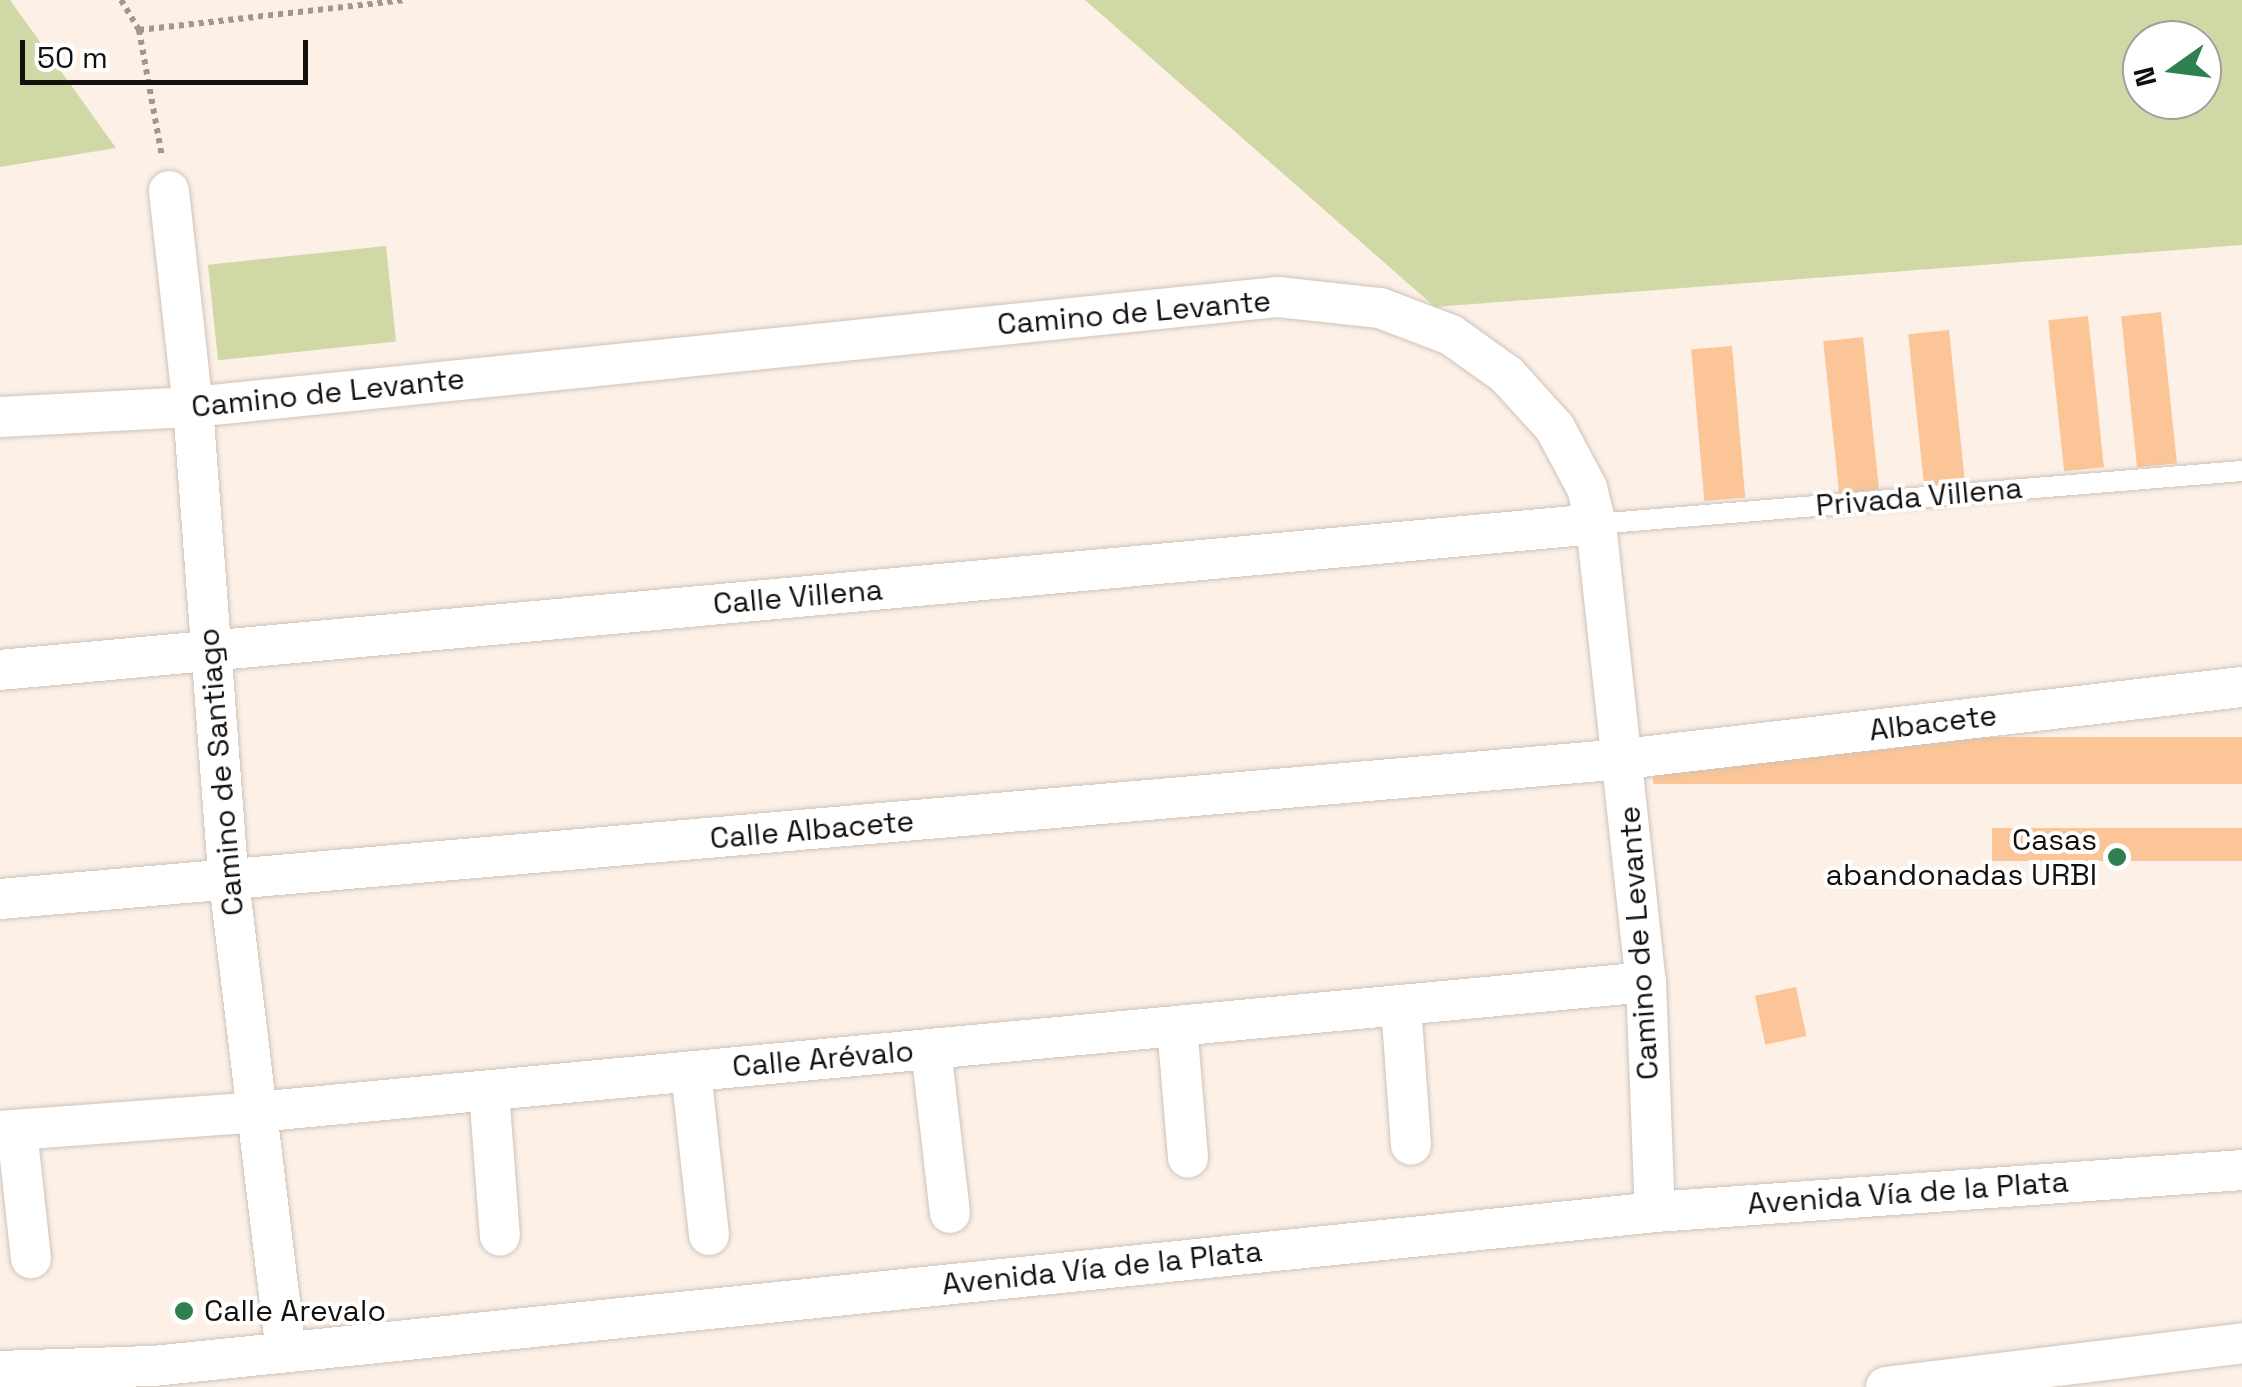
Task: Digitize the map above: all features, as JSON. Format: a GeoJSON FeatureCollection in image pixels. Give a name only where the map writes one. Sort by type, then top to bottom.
{"type":"FeatureCollection","features":[{"type":"Feature","properties":{"kind":"street","name":"Camino de Santiago"},"geometry":{"type":"LineString","coordinates":[[169,191],[193,407],[229,881],[286,1352]]}},
{"type":"Feature","properties":{"kind":"street","name":"Camino de Levante"},"geometry":{"type":"LineString","coordinates":[[0,418],[193,407],[1278,297],[1380,308],[1451,335],[1507,375],[1555,428],[1587,488],[1596,524],[1646,982],[1655,1212]]}},
{"type":"Feature","properties":{"kind":"street","name":"Calle Villena"},"geometry":{"type":"LineString","coordinates":[[0,670],[1596,524]]}},
{"type":"Feature","properties":{"kind":"street","name":"Albacete"},"geometry":{"type":"LineString","coordinates":[[1624,759],[2242,688]]}},
{"type":"Feature","properties":{"kind":"street","name":"Calle Albacete"},"geometry":{"type":"LineString","coordinates":[[0,899],[1624,759]]}},
{"type":"Feature","properties":{"kind":"street","name":"Calle Arévalo"},"geometry":{"type":"LineString","coordinates":[[9,1130],[489,1091],[1646,982]]}},
{"type":"Feature","properties":{"kind":"street"},"geometry":{"type":"LineString","coordinates":[[1400,1005],[1411,1145]]}},
{"type":"Feature","properties":{"kind":"street"},"geometry":{"type":"LineString","coordinates":[[1177,1026],[1188,1158]]}},
{"type":"Feature","properties":{"kind":"street"},"geometry":{"type":"LineString","coordinates":[[931,1050],[950,1212]]}},
{"type":"Feature","properties":{"kind":"street"},"geometry":{"type":"LineString","coordinates":[[691,1072],[710,1234]]}},
{"type":"Feature","properties":{"kind":"street"},"geometry":{"type":"LineString","coordinates":[[489,1091],[500,1236]]}},
{"type":"Feature","properties":{"kind":"street"},"geometry":{"type":"LineString","coordinates":[[9,1130],[31,1258]]}},
{"type":"Feature","properties":{"kind":"street","name":"Avenida Vía de la Plata"},"geometry":{"type":"LineString","coordinates":[[0,1371],[153,1366],[1655,1212],[2230,1172]]}},
{"type":"Feature","properties":{"kind":"street"},"geometry":{"type":"LineString","coordinates":[[1886,1387],[2236,1343]]}},
{"type":"Feature","properties":{"kind":"lane","name":"Privada Villena"},"geometry":{"type":"LineString","coordinates":[[1596,524],[2242,470]]}},
{"type":"Feature","properties":{"kind":"path"},"geometry":{"type":"LineString","coordinates":[[121,0],[139,30],[169,191]]}},
{"type":"Feature","properties":{"kind":"path"},"geometry":{"type":"LineString","coordinates":[[139,30],[404,0]]}},
{"type":"Feature","properties":{"kind":"green space"},"geometry":{"type":"Polygon","coordinates":[[[0,0],[10,0],[116,148],[0,167],[0,0]]]}},
{"type":"Feature","properties":{"kind":"green space"},"geometry":{"type":"Polygon","coordinates":[[[1085,0],[2242,0],[2242,245],[1435,307],[1085,0]]]}},
{"type":"Feature","properties":{"kind":"green space"},"geometry":{"type":"Polygon","coordinates":[[[386,246],[396,341],[218,360],[208,265],[386,246]]]}},
{"type":"Feature","properties":{"kind":"building"},"geometry":{"type":"Polygon","coordinates":[[[2161,312],[2177,463],[2137,467],[2121,316],[2161,312]]]}},
{"type":"Feature","properties":{"kind":"building"},"geometry":{"type":"Polygon","coordinates":[[[2088,316],[2104,467],[2064,471],[2048,320],[2088,316]]]}},
{"type":"Feature","properties":{"kind":"building"},"geometry":{"type":"Polygon","coordinates":[[[1949,330],[1965,481],[1924,485],[1908,334],[1949,330]]]}},
{"type":"Feature","properties":{"kind":"building"},"geometry":{"type":"Polygon","coordinates":[[[1863,337],[1879,489],[1839,493],[1823,341],[1863,337]]]}},
{"type":"Feature","properties":{"kind":"building"},"geometry":{"type":"Polygon","coordinates":[[[1732,346],[1745,497],[1704,501],[1691,350],[1732,346]]]}},
{"type":"Feature","properties":{"kind":"building"},"geometry":{"type":"Polygon","coordinates":[[[1653,737],[2242,737],[2242,784],[1653,784],[1653,737]]]}},
{"type":"Feature","properties":{"kind":"building","name":"Casas abandonadas URBI"},"geometry":{"type":"Polygon","coordinates":[[[1992,828],[2242,828],[2242,861],[1992,861],[1992,828]]]}},
{"type":"Feature","properties":{"kind":"building"},"geometry":{"type":"Polygon","coordinates":[[[1796,987],[1806,1036],[1765,1045],[1755,996],[1796,987]]]}},
{"type":"Feature","properties":{"kind":"place","name":"Casas abandonadas URBI"},"geometry":{"type":"Point","coordinates":[2117,857]}},
{"type":"Feature","properties":{"kind":"place","name":"Calle Arevalo"},"geometry":{"type":"Point","coordinates":[184,1311]}}]}
